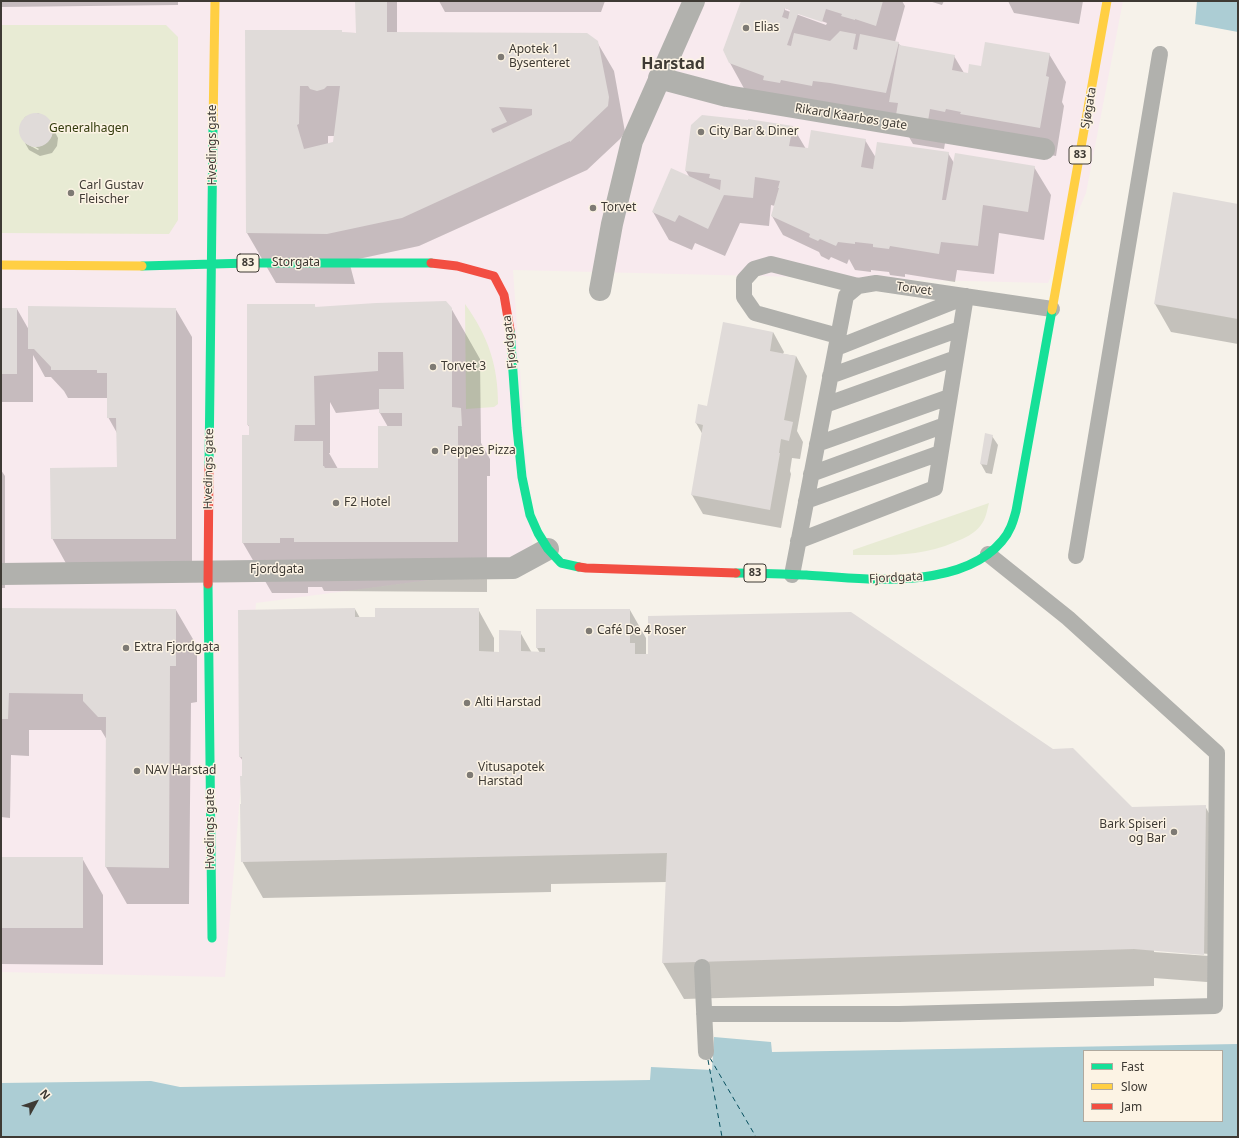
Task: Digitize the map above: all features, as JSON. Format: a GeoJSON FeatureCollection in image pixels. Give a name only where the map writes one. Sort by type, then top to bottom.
{"type":"FeatureCollection","features":[{"type":"Feature","properties":{"kind":"main road","name":"Hvedings gate"},"geometry":{"type":"LineString","coordinates":[[212,938],[208,539],[215,1]]}},
{"type":"Feature","properties":{"kind":"main road","name":"Sjøgata"},"geometry":{"type":"LineString","coordinates":[[1052,309],[1107,1]]}},
{"type":"Feature","properties":{"kind":"main road","name":"Storgata"},"geometry":{"type":"LineString","coordinates":[[1,265],[426,263],[457,266],[494,276]]}},
{"type":"Feature","properties":{"kind":"main road","name":"Fjordgata"},"geometry":{"type":"LineString","coordinates":[[494,276],[504,295],[510,328],[522,477],[530,515],[538,533],[548,549],[561,563],[586,568],[891,580],[923,577],[955,570],[975,562],[988,554],[1010,531],[1016,511],[1052,309]]}},
{"type":"Feature","properties":{"kind":"street"},"geometry":{"type":"LineString","coordinates":[[600,290],[612,224],[632,141],[694,1]]}},
{"type":"Feature","properties":{"kind":"street","name":"Rikard Kaarbøs gate"},"geometry":{"type":"LineString","coordinates":[[659,78],[727,96],[1044,149]]}},
{"type":"Feature","properties":{"kind":"street","name":"Fjordgata"},"geometry":{"type":"LineString","coordinates":[[1,574],[513,568],[548,549]]}},
{"type":"Feature","properties":{"kind":"lane"},"geometry":{"type":"LineString","coordinates":[[1076,556],[1160,54]]}},
{"type":"Feature","properties":{"kind":"lane"},"geometry":{"type":"LineString","coordinates":[[798,541],[935,488],[966,296],[837,342],[755,313],[744,297],[744,280],[754,269],[771,264],[858,286]]}},
{"type":"Feature","properties":{"kind":"lane","name":"Torvet"},"geometry":{"type":"LineString","coordinates":[[858,286],[876,283],[1052,309]]}},
{"type":"Feature","properties":{"kind":"lane"},"geometry":{"type":"LineString","coordinates":[[792,575],[846,296],[858,286]]}},
{"type":"Feature","properties":{"kind":"lane"},"geometry":{"type":"LineString","coordinates":[[830,376],[960,329]]}},
{"type":"Feature","properties":{"kind":"lane"},"geometry":{"type":"LineString","coordinates":[[825,405],[956,358]]}},
{"type":"Feature","properties":{"kind":"lane"},"geometry":{"type":"LineString","coordinates":[[817,444],[949,397]]}},
{"type":"Feature","properties":{"kind":"lane"},"geometry":{"type":"LineString","coordinates":[[811,474],[945,425]]}},
{"type":"Feature","properties":{"kind":"lane"},"geometry":{"type":"LineString","coordinates":[[806,501],[940,453]]}},
{"type":"Feature","properties":{"kind":"lane"},"geometry":{"type":"LineString","coordinates":[[704,1014],[899,1014],[1215,1006],[1217,753],[1068,618],[988,554]]}},
{"type":"Feature","properties":{"kind":"lane"},"geometry":{"type":"LineString","coordinates":[[702,967],[706,1052]]}},
{"type":"Feature","properties":{"kind":"shaded area"},"geometry":{"type":"Polygon","coordinates":[[[1,1],[1123,1],[1086,193],[1048,283],[513,270],[534,566],[256,603],[225,977],[1,972],[1,1]]]}},
{"type":"Feature","properties":{"kind":"green space","name":"Generalhagen"},"geometry":{"type":"Polygon","coordinates":[[[1,25],[166,25],[178,37],[178,220],[169,234],[1,233],[1,25]]]}},
{"type":"Feature","properties":{"kind":"green space"},"geometry":{"type":"Polygon","coordinates":[[[465,304],[486,339],[494,364],[498,390],[498,404],[494,407],[466,409],[465,304]]]}},
{"type":"Feature","properties":{"kind":"green space"},"geometry":{"type":"Polygon","coordinates":[[[989,503],[984,520],[975,531],[962,539],[942,547],[917,553],[853,555],[853,550],[989,503]]]}},
{"type":"Feature","properties":{"kind":"water"},"geometry":{"type":"Polygon","coordinates":[[[1197,1],[1238,1],[1238,32],[1195,24],[1197,1]]]}},
{"type":"Feature","properties":{"kind":"water"},"geometry":{"type":"Polygon","coordinates":[[[714,1037],[771,1042],[772,1052],[1238,1044],[1238,1137],[1,1137],[1,1083],[151,1081],[180,1087],[650,1080],[651,1067],[712,1070],[714,1037]]]}},
{"type":"Feature","properties":{"kind":"building"},"geometry":{"type":"Polygon","coordinates":[[[355,1],[387,1],[387,32],[587,33],[598,41],[609,97],[608,106],[570,142],[402,218],[327,234],[246,233],[245,30],[342,30],[342,32],[356,33],[355,1]],[[300,86],[299,124],[297,125],[304,149],[333,142],[340,86],[327,86],[324,89],[317,91],[310,89],[308,86],[300,86]],[[499,107],[507,122],[491,129],[493,133],[532,115],[532,109],[499,107]]]}},
{"type":"Feature","properties":{"kind":"building"},"geometry":{"type":"Polygon","coordinates":[[[741,1],[883,1],[876,26],[841,16],[842,14],[826,9],[822,22],[798,14],[787,45],[791,46],[794,33],[830,41],[840,31],[856,34],[853,49],[857,50],[860,34],[899,42],[886,93],[813,81],[812,86],[781,80],[780,83],[763,80],[764,76],[729,63],[723,50],[741,1]],[[785,8],[782,17],[788,19],[790,10],[785,8]]]}},
{"type":"Feature","properties":{"kind":"building"},"geometry":{"type":"Polygon","coordinates":[[[985,42],[1050,53],[1046,76],[1049,77],[1040,128],[960,114],[961,112],[946,109],[945,112],[930,109],[928,121],[896,115],[898,103],[889,102],[899,45],[955,55],[952,70],[968,73],[969,64],[981,66],[985,42]]]}},
{"type":"Feature","properties":{"kind":"building"},"geometry":{"type":"Polygon","coordinates":[[[36,113],[48,118],[53,130],[48,142],[36,147],[24,142],[19,130],[24,118],[36,113]]]}},
{"type":"Feature","properties":{"kind":"building"},"geometry":{"type":"Polygon","coordinates":[[[702,115],[748,119],[793,126],[789,146],[808,148],[811,130],[866,139],[861,167],[873,169],[877,142],[949,152],[942,200],[946,200],[955,153],[1035,166],[1028,212],[983,205],[978,246],[941,242],[939,254],[890,246],[889,249],[873,247],[873,244],[855,242],[855,244],[838,242],[836,246],[820,239],[818,241],[809,237],[810,234],[771,216],[780,181],[755,177],[753,198],[724,195],[708,229],[679,215],[675,222],[652,212],[671,168],[720,190],[721,180],[709,178],[710,174],[685,171],[691,125],[702,115]]]}},
{"type":"Feature","properties":{"kind":"building"},"geometry":{"type":"Polygon","coordinates":[[[1173,192],[1238,204],[1238,319],[1154,304],[1173,192]]]}},
{"type":"Feature","properties":{"kind":"building"},"geometry":{"type":"Polygon","coordinates":[[[446,301],[452,308],[452,407],[461,408],[462,426],[458,426],[458,542],[294,542],[294,538],[280,538],[280,543],[242,543],[242,435],[249,435],[249,425],[247,425],[247,304],[315,304],[315,307],[376,303],[446,301]],[[378,352],[378,371],[314,376],[315,425],[295,425],[294,441],[323,441],[323,466],[325,468],[378,468],[378,426],[402,426],[402,413],[379,413],[379,389],[404,389],[403,352],[378,352]]]}},
{"type":"Feature","properties":{"kind":"building"},"geometry":{"type":"Polygon","coordinates":[[[28,306],[176,308],[176,539],[51,539],[50,468],[117,467],[116,418],[107,418],[107,373],[97,373],[97,370],[51,370],[51,367],[34,349],[28,349],[28,306]]]}},
{"type":"Feature","properties":{"kind":"building"},"geometry":{"type":"Polygon","coordinates":[[[1,308],[17,308],[17,374],[1,374],[1,308]]]}},
{"type":"Feature","properties":{"kind":"building"},"geometry":{"type":"Polygon","coordinates":[[[723,322],[773,332],[770,351],[796,356],[784,420],[793,422],[789,441],[781,439],[770,510],[691,495],[703,425],[695,423],[698,404],[707,406],[723,322]]]}},
{"type":"Feature","properties":{"kind":"building"},"geometry":{"type":"Polygon","coordinates":[[[985,433],[993,435],[987,465],[980,464],[985,433]]]}},
{"type":"Feature","properties":{"kind":"building"},"geometry":{"type":"Polygon","coordinates":[[[1,608],[176,609],[176,666],[170,666],[169,868],[105,867],[106,717],[98,717],[83,701],[83,694],[9,693],[8,719],[1,719],[1,608]]]}},
{"type":"Feature","properties":{"kind":"building"},"geometry":{"type":"Polygon","coordinates":[[[355,608],[355,617],[375,617],[375,608],[479,608],[479,651],[499,652],[499,630],[521,631],[521,651],[545,652],[545,648],[536,648],[536,609],[630,609],[630,643],[635,643],[635,654],[648,654],[648,616],[851,612],[1053,749],[1073,748],[1132,807],[1206,805],[1204,955],[1134,949],[662,963],[667,853],[241,862],[240,776],[242,776],[242,757],[239,757],[238,610],[355,608]]]}},
{"type":"Feature","properties":{"kind":"building"},"geometry":{"type":"Polygon","coordinates":[[[1,857],[83,857],[83,928],[1,928],[1,857]]]}},
{"type":"Feature","properties":{"kind":"ferry route"},"geometry":{"type":"LineString","coordinates":[[710,1058],[756,1137]]}},
{"type":"Feature","properties":{"kind":"ferry route"},"geometry":{"type":"LineString","coordinates":[[708,1060],[722,1137]]}},
{"type":"Feature","properties":{"kind":"traffic: fast"},"geometry":{"type":"LineString","coordinates":[[209,466],[213,126]]}},
{"type":"Feature","properties":{"kind":"traffic: fast"},"geometry":{"type":"LineString","coordinates":[[142,266],[249,263],[431,263]]}},
{"type":"Feature","properties":{"kind":"traffic: fast"},"geometry":{"type":"LineString","coordinates":[[736,573],[882,579],[910,578],[937,575],[962,568],[984,557],[1005,538],[1011,527],[1016,511],[1052,310]]}},
{"type":"Feature","properties":{"kind":"traffic: fast"},"geometry":{"type":"LineString","coordinates":[[510,330],[522,477],[530,515],[538,533],[548,549],[561,563],[579,567]]}},
{"type":"Feature","properties":{"kind":"traffic: fast"},"geometry":{"type":"LineString","coordinates":[[208,584],[212,938]]}},
{"type":"Feature","properties":{"kind":"traffic: slow"},"geometry":{"type":"LineString","coordinates":[[213,126],[215,1]]}},
{"type":"Feature","properties":{"kind":"traffic: slow"},"geometry":{"type":"LineString","coordinates":[[1052,310],[1107,1]]}},
{"type":"Feature","properties":{"kind":"traffic: slow"},"geometry":{"type":"LineString","coordinates":[[1,265],[142,266]]}},
{"type":"Feature","properties":{"kind":"traffic: jam"},"geometry":{"type":"LineString","coordinates":[[431,263],[457,266],[494,276],[504,295],[510,330]]}},
{"type":"Feature","properties":{"kind":"traffic: jam"},"geometry":{"type":"LineString","coordinates":[[208,584],[209,466]]}},
{"type":"Feature","properties":{"kind":"traffic: jam"},"geometry":{"type":"LineString","coordinates":[[579,567],[736,573]]}},
{"type":"Feature","properties":{"kind":"place","name":"Elias"},"geometry":{"type":"Point","coordinates":[746,28]}},
{"type":"Feature","properties":{"kind":"place","name":"Apotek 1 Bysenteret"},"geometry":{"type":"Point","coordinates":[501,57]}},
{"type":"Feature","properties":{"kind":"place","name":"City Bar & Diner"},"geometry":{"type":"Point","coordinates":[701,132]}},
{"type":"Feature","properties":{"kind":"place","name":"Carl Gustav Fleischer"},"geometry":{"type":"Point","coordinates":[71,193]}},
{"type":"Feature","properties":{"kind":"place","name":"Torvet"},"geometry":{"type":"Point","coordinates":[593,208]}},
{"type":"Feature","properties":{"kind":"place","name":"Torvet 3"},"geometry":{"type":"Point","coordinates":[433,367]}},
{"type":"Feature","properties":{"kind":"place","name":"Peppes Pizza"},"geometry":{"type":"Point","coordinates":[435,451]}},
{"type":"Feature","properties":{"kind":"place","name":"F2 Hotel"},"geometry":{"type":"Point","coordinates":[336,503]}},
{"type":"Feature","properties":{"kind":"place","name":"Café De 4 Roser"},"geometry":{"type":"Point","coordinates":[589,631]}},
{"type":"Feature","properties":{"kind":"place","name":"Extra Fjordgata"},"geometry":{"type":"Point","coordinates":[126,648]}},
{"type":"Feature","properties":{"kind":"place","name":"Alti Harstad"},"geometry":{"type":"Point","coordinates":[467,703]}},
{"type":"Feature","properties":{"kind":"place","name":"NAV Harstad"},"geometry":{"type":"Point","coordinates":[137,771]}},
{"type":"Feature","properties":{"kind":"place","name":"Vitusapotek Harstad"},"geometry":{"type":"Point","coordinates":[470,775]}},
{"type":"Feature","properties":{"kind":"place","name":"Bark Spiseri og Bar"},"geometry":{"type":"Point","coordinates":[1174,832]}},
{"type":"Feature","properties":{"kind":"district","name":"Harstad"},"geometry":{"type":"Point","coordinates":[673,64]}}]}
